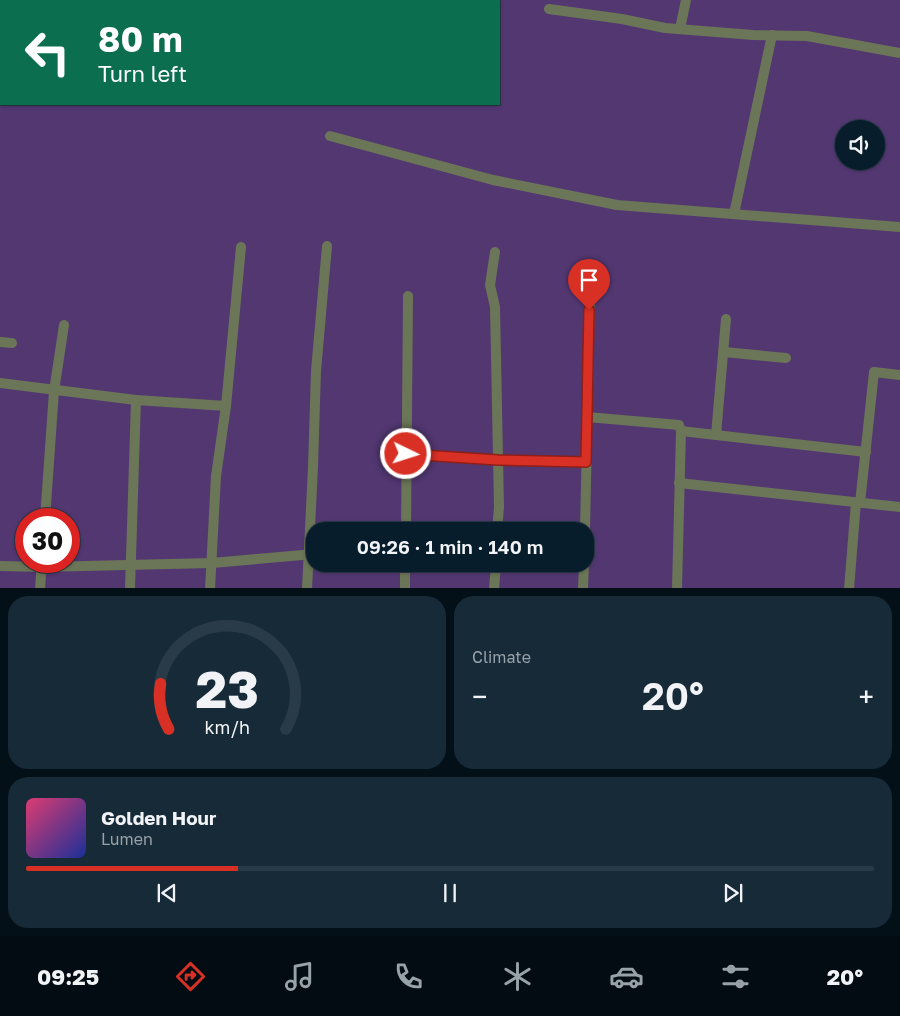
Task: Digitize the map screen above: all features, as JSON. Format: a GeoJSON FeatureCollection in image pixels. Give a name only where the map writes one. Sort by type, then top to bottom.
{"type":"FeatureCollection","features":[{"type":"Feature","properties":{"kind":"street"},"geometry":{"type":"LineString","coordinates":[[680,29],[686,0]]}},
{"type":"Feature","properties":{"kind":"street"},"geometry":{"type":"LineString","coordinates":[[548,9],[622,19],[665,28],[807,36],[900,53]]}},
{"type":"Feature","properties":{"kind":"street"},"geometry":{"type":"LineString","coordinates":[[734,214],[772,35]]}},
{"type":"Feature","properties":{"kind":"street"},"geometry":{"type":"LineString","coordinates":[[330,136],[493,180],[617,205],[900,226]]}},
{"type":"Feature","properties":{"kind":"street"},"geometry":{"type":"LineString","coordinates":[[313,522],[316,371],[327,246]]}},
{"type":"Feature","properties":{"kind":"street"},"geometry":{"type":"LineString","coordinates":[[210,588],[216,476],[226,406],[241,247]]}},
{"type":"Feature","properties":{"kind":"street"},"geometry":{"type":"LineString","coordinates":[[495,252],[490,285],[495,307],[497,522]]}},
{"type":"Feature","properties":{"kind":"street"},"geometry":{"type":"LineString","coordinates":[[585,522],[590,292]]}},
{"type":"Feature","properties":{"kind":"street"},"geometry":{"type":"LineString","coordinates":[[406,522],[408,296]]}},
{"type":"Feature","properties":{"kind":"street"},"geometry":{"type":"LineString","coordinates":[[716,435],[726,319]]}},
{"type":"Feature","properties":{"kind":"street"},"geometry":{"type":"LineString","coordinates":[[46,508],[54,391],[64,325]]}},
{"type":"Feature","properties":{"kind":"street"},"geometry":{"type":"LineString","coordinates":[[0,342],[12,343]]}},
{"type":"Feature","properties":{"kind":"street"},"geometry":{"type":"LineString","coordinates":[[724,352],[786,358]]}},
{"type":"Feature","properties":{"kind":"street"},"geometry":{"type":"LineString","coordinates":[[848,588],[866,452],[874,372],[900,374]]}},
{"type":"Feature","properties":{"kind":"street"},"geometry":{"type":"LineString","coordinates":[[0,383],[136,400],[226,406]]}},
{"type":"Feature","properties":{"kind":"street"},"geometry":{"type":"LineString","coordinates":[[130,588],[136,400]]}},
{"type":"Feature","properties":{"kind":"street"},"geometry":{"type":"LineString","coordinates":[[587,418],[679,425],[681,431],[677,588]]}},
{"type":"Feature","properties":{"kind":"street"},"geometry":{"type":"LineString","coordinates":[[681,431],[866,452]]}},
{"type":"Feature","properties":{"kind":"street"},"geometry":{"type":"LineString","coordinates":[[406,454],[498,460],[586,462]]}},
{"type":"Feature","properties":{"kind":"street"},"geometry":{"type":"LineString","coordinates":[[679,483],[900,507]]}},
{"type":"Feature","properties":{"kind":"street"},"geometry":{"type":"LineString","coordinates":[[80,564],[212,563],[306,555]]}},
{"type":"Feature","properties":{"kind":"street"},"geometry":{"type":"LineString","coordinates":[[0,566],[15,565]]}},
{"type":"Feature","properties":{"kind":"street"},"geometry":{"type":"LineString","coordinates":[[307,588],[309,572]]}},
{"type":"Feature","properties":{"kind":"street"},"geometry":{"type":"LineString","coordinates":[[405,572],[405,588]]}},
{"type":"Feature","properties":{"kind":"street"},"geometry":{"type":"LineString","coordinates":[[494,588],[495,572]]}},
{"type":"Feature","properties":{"kind":"street"},"geometry":{"type":"LineString","coordinates":[[583,588],[584,572]]}},
{"type":"Feature","properties":{"kind":"street"},"geometry":{"type":"LineString","coordinates":[[40,588],[41,573]]}},
{"type":"Feature","properties":{"kind":"shaded area"},"geometry":{"type":"Polygon","coordinates":[[[500,0],[900,0],[900,588],[0,588],[0,105],[500,105],[500,0]]]}},
{"type":"Feature","properties":{"kind":"route"},"geometry":{"type":"LineString","coordinates":[[406,454],[498,460],[586,462],[589,310]]}}]}
